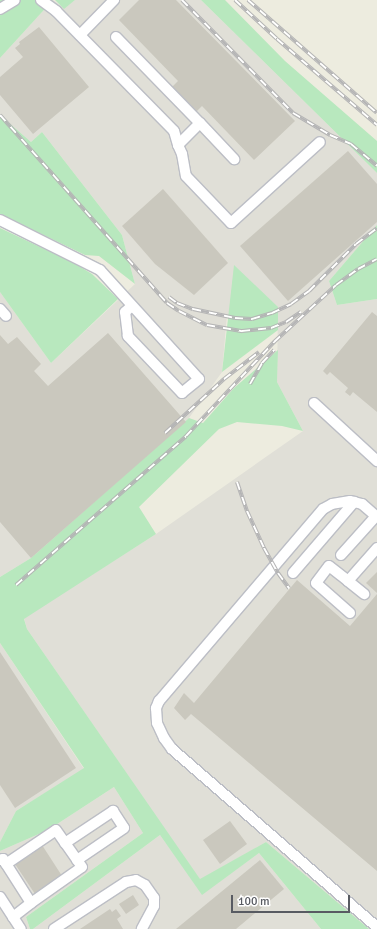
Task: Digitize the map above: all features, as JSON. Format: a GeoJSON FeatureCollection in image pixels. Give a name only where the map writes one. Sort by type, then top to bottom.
{"type":"FeatureCollection","features":[{"type":"Feature","properties":{"kind":"street"},"geometry":{"type":"LineString","coordinates":[[0,9],[15,0]]}},
{"type":"Feature","properties":{"kind":"street"},"geometry":{"type":"LineString","coordinates":[[40,0],[56,11],[174,131],[182,154],[186,176],[231,223],[320,142]]}},
{"type":"Feature","properties":{"kind":"street"},"geometry":{"type":"LineString","coordinates":[[80,35],[114,0]]}},
{"type":"Feature","properties":{"kind":"street"},"geometry":{"type":"LineString","coordinates":[[116,37],[234,159]]}},
{"type":"Feature","properties":{"kind":"street"},"geometry":{"type":"LineString","coordinates":[[178,145],[200,123]]}},
{"type":"Feature","properties":{"kind":"street"},"geometry":{"type":"LineString","coordinates":[[0,220],[91,264],[104,274],[199,379],[182,394],[128,336],[125,312],[132,306]]}},
{"type":"Feature","properties":{"kind":"street"},"geometry":{"type":"LineString","coordinates":[[314,403],[377,461]]}},
{"type":"Feature","properties":{"kind":"street"},"geometry":{"type":"LineString","coordinates":[[293,573],[354,502]]}},
{"type":"Feature","properties":{"kind":"street"},"geometry":{"type":"LineString","coordinates":[[341,555],[377,517],[362,504],[354,502],[332,504],[322,509],[314,517],[159,701],[156,708],[157,723],[164,738],[172,749],[377,927]]}},
{"type":"Feature","properties":{"kind":"street"},"geometry":{"type":"LineString","coordinates":[[348,581],[377,548]]}},
{"type":"Feature","properties":{"kind":"street"},"geometry":{"type":"LineString","coordinates":[[350,613],[316,583],[329,566],[364,594]]}},
{"type":"Feature","properties":{"kind":"street"},"geometry":{"type":"LineString","coordinates":[[65,843],[113,811],[124,828],[77,860]]}},
{"type":"Feature","properties":{"kind":"street"},"geometry":{"type":"LineString","coordinates":[[13,917],[82,868],[56,830],[3,862],[31,903]]}},
{"type":"Feature","properties":{"kind":"street"},"geometry":{"type":"LineString","coordinates":[[57,928],[126,882],[136,880],[146,885],[154,898],[154,906],[142,929]]}},
{"type":"Feature","properties":{"kind":"street"},"geometry":{"type":"LineString","coordinates":[[0,897],[21,929]]}},
{"type":"Feature","properties":{"kind":"shaded area"},"geometry":{"type":"Polygon","coordinates":[[[53,0],[64,8],[75,0],[201,0],[377,173],[377,225],[329,281],[337,305],[377,299],[377,929],[369,929],[266,842],[200,880],[27,629],[24,618],[156,534],[303,431],[277,382],[278,307],[227,315],[222,372],[189,418],[31,558],[0,577],[0,292],[51,363],[135,284],[122,235],[42,132],[31,142],[0,115],[0,58],[53,0]]]}},
{"type":"Feature","properties":{"kind":"shaded area"},"geometry":{"type":"Polygon","coordinates":[[[0,643],[84,769],[16,811],[0,842],[0,643]]]}},
{"type":"Feature","properties":{"kind":"shaded area"},"geometry":{"type":"Polygon","coordinates":[[[114,787],[143,833],[26,917],[30,929],[0,929],[0,851],[48,830],[114,787]]]}},
{"type":"Feature","properties":{"kind":"shaded area"},"geometry":{"type":"Polygon","coordinates":[[[160,835],[202,894],[259,853],[321,929],[33,929],[160,835]]]}},
{"type":"Feature","properties":{"kind":"green space"},"geometry":{"type":"Polygon","coordinates":[[[0,0],[53,0],[0,58],[0,0]]]}},
{"type":"Feature","properties":{"kind":"green space"},"geometry":{"type":"Polygon","coordinates":[[[55,0],[75,0],[64,9],[55,0]]]}},
{"type":"Feature","properties":{"kind":"green space"},"geometry":{"type":"Polygon","coordinates":[[[201,0],[225,0],[285,61],[377,141],[377,173],[201,0]]]}},
{"type":"Feature","properties":{"kind":"green space"},"geometry":{"type":"Polygon","coordinates":[[[0,115],[31,142],[42,132],[122,235],[135,284],[99,256],[85,255],[0,214],[0,115]]]}},
{"type":"Feature","properties":{"kind":"green space"},"geometry":{"type":"Polygon","coordinates":[[[377,225],[377,299],[337,305],[329,281],[377,225]]]}},
{"type":"Feature","properties":{"kind":"green space"},"geometry":{"type":"Polygon","coordinates":[[[0,228],[74,263],[92,274],[118,299],[51,363],[0,292],[0,228]]]}},
{"type":"Feature","properties":{"kind":"green space"},"geometry":{"type":"Polygon","coordinates":[[[234,265],[278,307],[278,330],[222,372],[234,265]]]}},
{"type":"Feature","properties":{"kind":"green space"},"geometry":{"type":"Polygon","coordinates":[[[278,350],[277,382],[303,431],[282,426],[237,422],[219,429],[139,507],[156,534],[24,619],[27,629],[200,879],[266,842],[369,929],[321,929],[259,853],[202,895],[160,835],[33,929],[30,929],[26,917],[143,833],[114,787],[48,830],[0,851],[0,842],[16,811],[84,768],[0,643],[0,577],[31,558],[189,418],[203,423],[234,388],[278,350]]]}},
{"type":"Feature","properties":{"kind":"building"},"geometry":{"type":"Polygon","coordinates":[[[139,0],[176,0],[295,121],[254,160],[202,106],[194,114],[170,89],[178,81],[119,20],[139,0]]]}},
{"type":"Feature","properties":{"kind":"building"},"geometry":{"type":"Polygon","coordinates":[[[39,27],[89,87],[33,134],[0,95],[0,77],[23,57],[15,48],[20,44],[19,42],[39,27]]]}},
{"type":"Feature","properties":{"kind":"building"},"geometry":{"type":"Polygon","coordinates":[[[348,151],[377,184],[377,222],[288,301],[240,246],[348,151]]]}},
{"type":"Feature","properties":{"kind":"building"},"geometry":{"type":"Polygon","coordinates":[[[163,189],[228,263],[194,295],[155,264],[122,226],[163,189]]]}},
{"type":"Feature","properties":{"kind":"building"},"geometry":{"type":"Polygon","coordinates":[[[372,312],[377,316],[377,412],[353,392],[350,396],[345,392],[348,388],[330,372],[327,375],[323,371],[372,312]]]}},
{"type":"Feature","properties":{"kind":"building"},"geometry":{"type":"Polygon","coordinates":[[[108,333],[186,422],[31,558],[0,522],[0,335],[8,344],[17,337],[41,364],[34,371],[48,386],[108,333]]]}},
{"type":"Feature","properties":{"kind":"building"},"geometry":{"type":"Polygon","coordinates":[[[377,572],[377,593],[366,583],[377,572]]]}},
{"type":"Feature","properties":{"kind":"building"},"geometry":{"type":"Polygon","coordinates":[[[297,580],[350,626],[377,594],[377,871],[191,714],[185,720],[174,708],[184,693],[194,703],[297,580]]]}},
{"type":"Feature","properties":{"kind":"building"},"geometry":{"type":"Polygon","coordinates":[[[0,652],[76,768],[15,808],[0,785],[0,652]]]}},
{"type":"Feature","properties":{"kind":"building"},"geometry":{"type":"Polygon","coordinates":[[[230,821],[247,844],[220,864],[203,840],[230,821]]]}},
{"type":"Feature","properties":{"kind":"building"},"geometry":{"type":"Polygon","coordinates":[[[42,845],[64,879],[37,897],[15,864],[42,845]]]}},
{"type":"Feature","properties":{"kind":"building"},"geometry":{"type":"Polygon","coordinates":[[[260,860],[284,889],[236,929],[176,929],[260,860]]]}},
{"type":"Feature","properties":{"kind":"building"},"geometry":{"type":"Polygon","coordinates":[[[133,895],[139,905],[126,914],[119,904],[133,895]]]}},
{"type":"Feature","properties":{"kind":"building"},"geometry":{"type":"Polygon","coordinates":[[[110,909],[112,912],[116,909],[121,916],[117,919],[123,929],[80,929],[110,909]]]}},
{"type":"Feature","properties":{"kind":"railway"},"geometry":{"type":"LineString","coordinates":[[182,0],[293,113],[330,135],[351,144],[377,166]]}},
{"type":"Feature","properties":{"kind":"railway"},"geometry":{"type":"LineString","coordinates":[[235,0],[277,39],[377,125]]}},
{"type":"Feature","properties":{"kind":"railway"},"geometry":{"type":"LineString","coordinates":[[248,0],[377,113]]}},
{"type":"Feature","properties":{"kind":"railway"},"geometry":{"type":"LineString","coordinates":[[0,115],[167,303],[179,311],[207,325],[242,331],[271,328],[286,322],[301,312]]}},
{"type":"Feature","properties":{"kind":"railway"},"geometry":{"type":"LineString","coordinates":[[169,297],[177,303],[193,309],[235,318],[252,319],[272,313],[291,304],[309,291],[356,244],[377,228]]}},
{"type":"Feature","properties":{"kind":"railway"},"geometry":{"type":"LineString","coordinates":[[16,585],[186,436],[274,342],[336,285],[358,269],[377,259]]}},
{"type":"Feature","properties":{"kind":"railway"},"geometry":{"type":"LineString","coordinates":[[250,384],[262,363],[274,350]]}},
{"type":"Feature","properties":{"kind":"railway"},"geometry":{"type":"LineString","coordinates":[[165,433],[224,379],[259,352]]}},
{"type":"Feature","properties":{"kind":"railway"},"geometry":{"type":"LineString","coordinates":[[237,482],[247,511],[264,548],[278,573],[289,588]]}}]}
